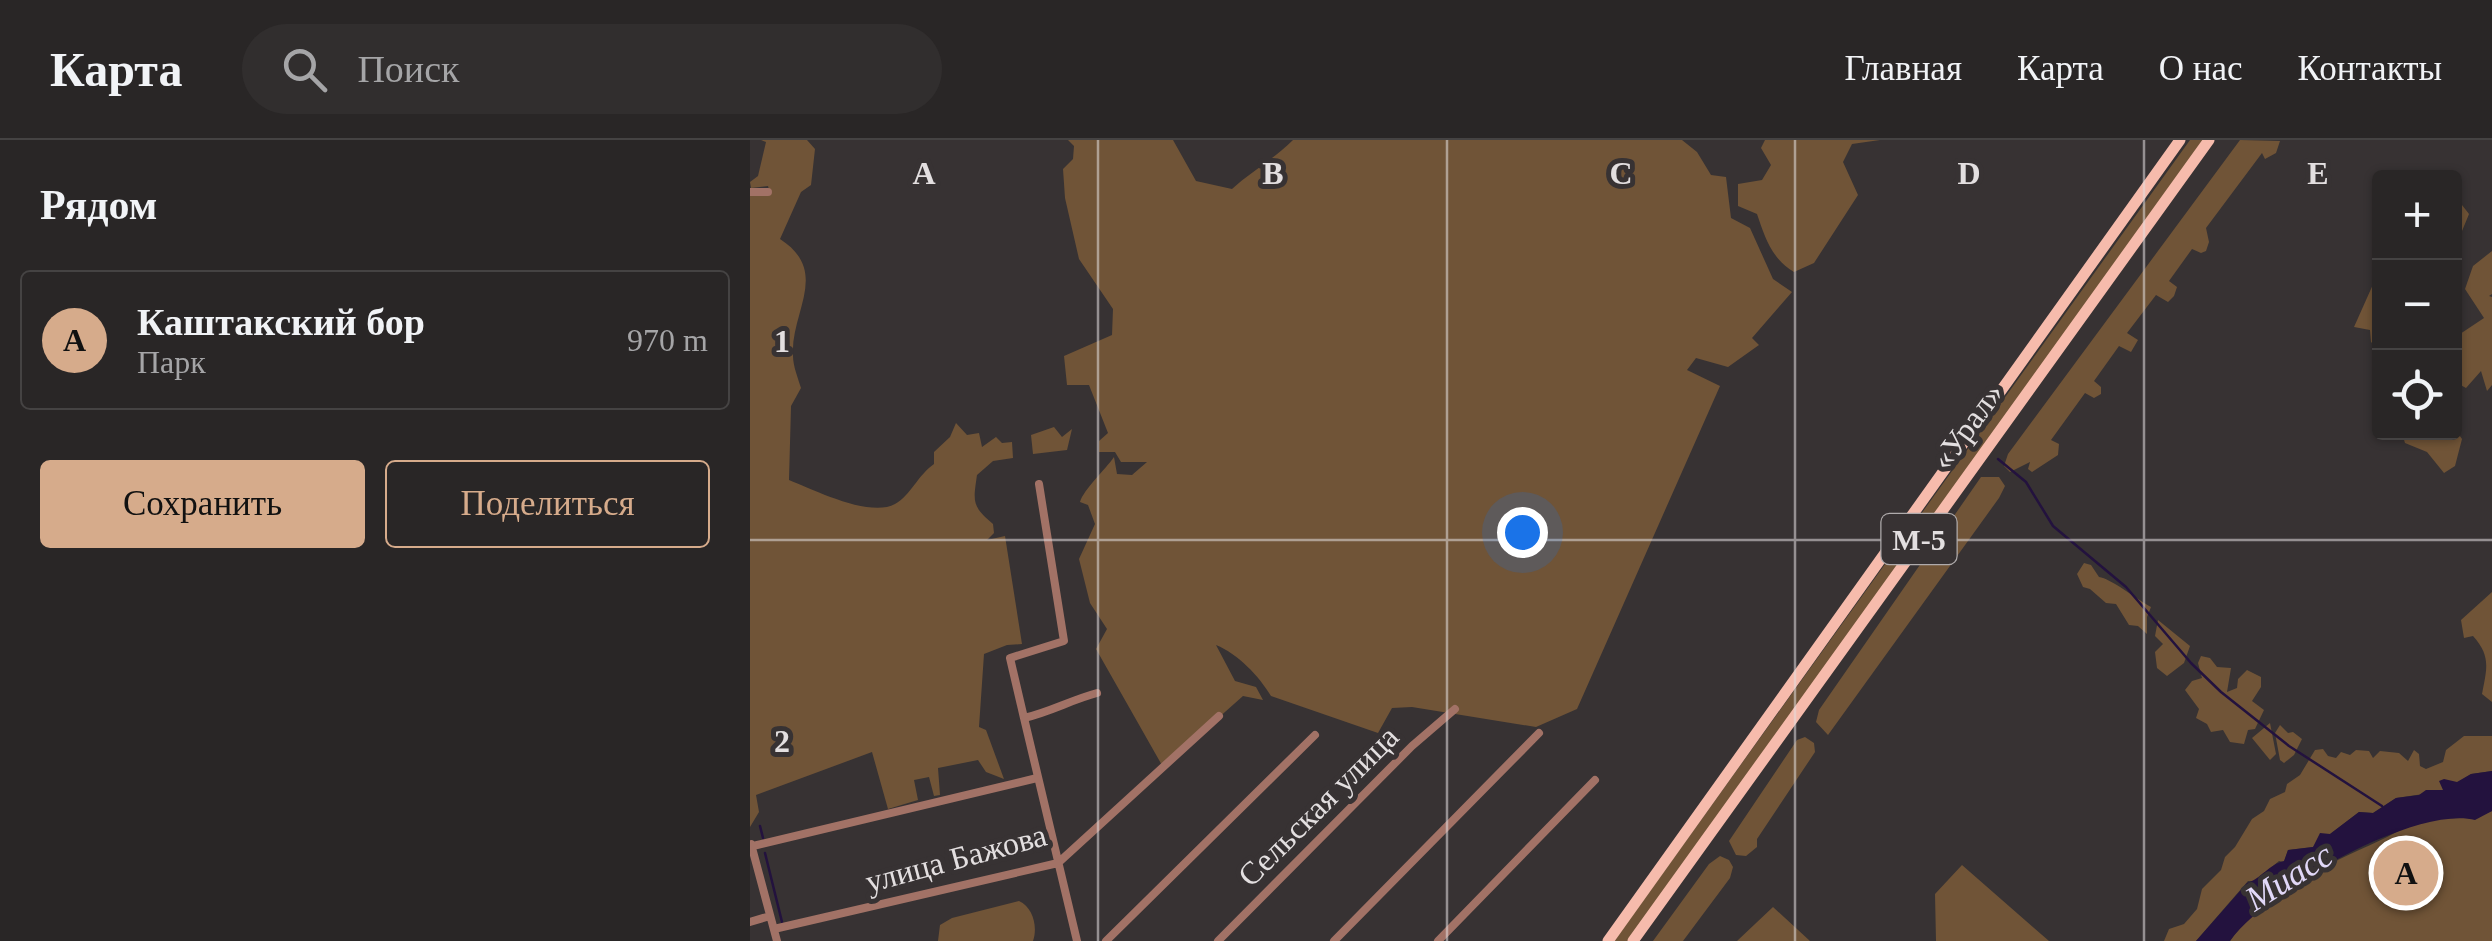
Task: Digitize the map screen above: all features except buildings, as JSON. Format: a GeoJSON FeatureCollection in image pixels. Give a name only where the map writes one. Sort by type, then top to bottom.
{"type":"FeatureCollection","features":[{"type":"Feature","properties":{"kind":"main road","name":"«Урал»"},"geometry":{"type":"LineString","coordinates":[[1608,941],[2180,140]]}},
{"type":"Feature","properties":{"kind":"main road","name":"«Урал»"},"geometry":{"type":"LineString","coordinates":[[1633,941],[2209,140]]}},
{"type":"Feature","properties":{"kind":"street"},"geometry":{"type":"LineString","coordinates":[[750,192],[768,192]]}},
{"type":"Feature","properties":{"kind":"street"},"geometry":{"type":"LineString","coordinates":[[1039,484],[1064,641],[1010,658],[1078,941]]}},
{"type":"Feature","properties":{"kind":"street"},"geometry":{"type":"LineString","coordinates":[[1024,718],[1098,692]]}},
{"type":"Feature","properties":{"kind":"street","name":"Сельская улица"},"geometry":{"type":"LineString","coordinates":[[1218,941],[1412,746],[1455,708]]}},
{"type":"Feature","properties":{"kind":"street","name":"улица Бажова"},"geometry":{"type":"LineString","coordinates":[[774,929],[1058,863],[1218,716]]}},
{"type":"Feature","properties":{"kind":"street"},"geometry":{"type":"LineString","coordinates":[[1334,941],[1539,734]]}},
{"type":"Feature","properties":{"kind":"street"},"geometry":{"type":"LineString","coordinates":[[1106,941],[1314,735]]}},
{"type":"Feature","properties":{"kind":"street"},"geometry":{"type":"LineString","coordinates":[[777,941],[752,845],[1037,778]]}},
{"type":"Feature","properties":{"kind":"street"},"geometry":{"type":"LineString","coordinates":[[1438,941],[1594,780]]}},
{"type":"Feature","properties":{"kind":"street"},"geometry":{"type":"LineString","coordinates":[[750,922],[770,916]]}},
{"type":"Feature","properties":{"kind":"shaded area"},"geometry":{"type":"Polygon","coordinates":[[[761,140],[807,140],[815,149],[811,185],[801,192],[780,239],[795,252],[806,279],[794,340],[793,360],[801,388],[791,406],[789,480],[842,501],[884,507],[901,500],[934,464],[934,452],[950,437],[956,423],[967,435],[979,433],[982,447],[996,437],[1002,443],[1012,442],[1013,458],[993,461],[977,475],[975,498],[981,513],[993,524],[994,533],[987,540],[1005,536],[1022,644],[984,654],[979,727],[986,730],[1004,779],[986,772],[978,760],[938,768],[940,795],[934,796],[929,777],[914,780],[918,800],[888,809],[872,752],[756,795],[759,812],[750,827],[750,196],[770,193],[768,186],[751,188],[750,182],[758,176],[766,142],[761,140]]]}},
{"type":"Feature","properties":{"kind":"shaded area"},"geometry":{"type":"Polygon","coordinates":[[[1068,140],[1173,140],[1196,181],[1232,189],[1293,140],[1682,140],[1697,152],[1711,175],[1726,177],[1731,218],[1750,228],[1773,279],[1792,292],[1752,338],[1759,345],[1728,367],[1696,358],[1687,370],[1720,386],[1577,709],[1536,727],[1412,707],[1392,708],[1378,733],[1271,696],[1247,666],[1216,645],[1235,681],[1256,687],[1263,700],[1243,696],[1163,767],[1096,649],[1107,629],[1090,603],[1079,559],[1095,524],[1088,505],[1080,502],[1086,491],[1114,457],[1117,474],[1132,475],[1147,462],[1121,462],[1115,452],[1099,452],[1099,441],[1108,433],[1089,385],[1067,385],[1064,356],[1112,335],[1113,309],[1079,259],[1065,198],[1063,169],[1073,159],[1074,146],[1068,140]]]}},
{"type":"Feature","properties":{"kind":"shaded area"},"geometry":{"type":"Polygon","coordinates":[[[1765,140],[1880,140],[1852,144],[1843,162],[1858,195],[1814,263],[1794,272],[1775,254],[1757,214],[1738,206],[1738,184],[1762,180],[1771,165],[1761,148],[1765,140]]]}},
{"type":"Feature","properties":{"kind":"shaded area"},"geometry":{"type":"Polygon","coordinates":[[[2190,140],[2203,140],[1628,941],[1614,941],[2190,140]]]}},
{"type":"Feature","properties":{"kind":"shaded area"},"geometry":{"type":"Polygon","coordinates":[[[2240,140],[2280,141],[2276,153],[2265,159],[2262,153],[2206,228],[2206,251],[2192,249],[2169,281],[2177,287],[2174,296],[2168,302],[2156,295],[2127,333],[2138,340],[2131,352],[2119,346],[2094,381],[2101,387],[2101,394],[2094,398],[2085,393],[2051,440],[2059,444],[2058,455],[2032,472],[2028,469],[2030,462],[2010,472],[2004,466],[2008,454],[2240,140]]]}},
{"type":"Feature","properties":{"kind":"shaded area"},"geometry":{"type":"Polygon","coordinates":[[[2462,205],[2469,214],[2462,231],[2462,205]]]}},
{"type":"Feature","properties":{"kind":"shaded area"},"geometry":{"type":"Polygon","coordinates":[[[2492,251],[2492,385],[2487,391],[2481,371],[2466,388],[2462,386],[2462,333],[2484,318],[2465,289],[2473,266],[2492,251]]]}},
{"type":"Feature","properties":{"kind":"shaded area"},"geometry":{"type":"Polygon","coordinates":[[[2372,287],[2372,343],[2370,330],[2354,327],[2372,287]]]}},
{"type":"Feature","properties":{"kind":"shaded area"},"geometry":{"type":"Polygon","coordinates":[[[1054,427],[1062,437],[1072,429],[1067,450],[1033,454],[1031,435],[1054,427]]]}},
{"type":"Feature","properties":{"kind":"shaded area"},"geometry":{"type":"Polygon","coordinates":[[[2404,440],[2462,440],[2455,466],[2444,473],[2427,452],[2404,440]]]}},
{"type":"Feature","properties":{"kind":"shaded area"},"geometry":{"type":"Polygon","coordinates":[[[1981,477],[1999,477],[2005,486],[1999,498],[1828,735],[1816,722],[1819,710],[1981,477]]]}},
{"type":"Feature","properties":{"kind":"shaded area"},"geometry":{"type":"Polygon","coordinates":[[[2084,563],[2091,565],[2099,577],[2151,607],[2147,634],[2138,626],[2129,625],[2116,604],[2106,603],[2083,587],[2077,574],[2084,563]]]}},
{"type":"Feature","properties":{"kind":"shaded area"},"geometry":{"type":"Polygon","coordinates":[[[2492,592],[2492,702],[2482,694],[2486,669],[2483,650],[2473,636],[2464,638],[2461,620],[2492,592]]]}},
{"type":"Feature","properties":{"kind":"shaded area"},"geometry":{"type":"Polygon","coordinates":[[[2158,620],[2190,646],[2184,663],[2167,676],[2157,668],[2155,652],[2163,644],[2155,636],[2158,620]]]}},
{"type":"Feature","properties":{"kind":"shaded area"},"geometry":{"type":"Polygon","coordinates":[[[2201,656],[2210,658],[2217,667],[2231,668],[2227,692],[2237,688],[2238,679],[2247,670],[2261,677],[2261,687],[2252,701],[2264,710],[2255,729],[2248,730],[2244,744],[2230,742],[2223,730],[2211,732],[2207,724],[2196,718],[2199,709],[2185,690],[2192,681],[2202,678],[2198,663],[2201,656]]]}},
{"type":"Feature","properties":{"kind":"shaded area"},"geometry":{"type":"Polygon","coordinates":[[[2270,723],[2276,754],[2270,760],[2252,738],[2270,723]]]}},
{"type":"Feature","properties":{"kind":"shaded area"},"geometry":{"type":"Polygon","coordinates":[[[2280,725],[2302,739],[2294,755],[2284,763],[2275,733],[2280,725]]]}},
{"type":"Feature","properties":{"kind":"shaded area"},"geometry":{"type":"Polygon","coordinates":[[[2464,736],[2492,736],[2492,771],[2471,774],[2444,791],[2396,798],[2373,813],[2359,812],[2313,847],[2288,850],[2284,862],[2279,861],[2255,881],[2248,881],[2196,941],[2164,941],[2169,929],[2184,924],[2197,909],[2202,889],[2221,870],[2225,857],[2252,819],[2264,811],[2270,799],[2285,792],[2287,784],[2300,775],[2315,750],[2323,749],[2336,758],[2341,752],[2350,755],[2356,750],[2369,751],[2373,758],[2380,751],[2399,753],[2408,761],[2414,750],[2419,754],[2420,766],[2426,769],[2443,762],[2446,750],[2464,736]]]}},
{"type":"Feature","properties":{"kind":"shaded area"},"geometry":{"type":"Polygon","coordinates":[[[1805,737],[1814,743],[1815,752],[1757,839],[1757,847],[1746,856],[1736,855],[1729,841],[1797,740],[1805,737]]]}},
{"type":"Feature","properties":{"kind":"shaded area"},"geometry":{"type":"Polygon","coordinates":[[[2492,811],[2492,941],[2230,941],[2261,907],[2320,869],[2418,822],[2492,811]]]}},
{"type":"Feature","properties":{"kind":"shaded area"},"geometry":{"type":"Polygon","coordinates":[[[1720,856],[1733,867],[1730,878],[1683,941],[1653,941],[1709,864],[1720,856]]]}},
{"type":"Feature","properties":{"kind":"shaded area"},"geometry":{"type":"Polygon","coordinates":[[[1962,865],[2049,941],[1936,941],[1935,894],[1962,865]]]}},
{"type":"Feature","properties":{"kind":"shaded area"},"geometry":{"type":"Polygon","coordinates":[[[1019,901],[1033,918],[1033,941],[938,941],[940,925],[952,918],[1019,901]]]}},
{"type":"Feature","properties":{"kind":"shaded area"},"geometry":{"type":"Polygon","coordinates":[[[1773,907],[1810,941],[1737,941],[1773,907]]]}},
{"type":"Feature","properties":{"kind":"water","name":"Миасс"},"geometry":{"type":"Polygon","coordinates":[[[2492,771],[2492,811],[2475,820],[2449,819],[2380,839],[2307,877],[2248,921],[2230,941],[2196,941],[2247,883],[2284,861],[2288,850],[2313,847],[2320,833],[2330,834],[2359,812],[2373,813],[2396,798],[2443,790],[2439,781],[2444,779],[2457,782],[2471,774],[2492,771]]]}},
{"type":"Feature","properties":{"kind":"waterway"},"geometry":{"type":"LineString","coordinates":[[1998,459],[2026,482],[2053,526],[2126,587],[2221,692],[2289,746],[2382,806]]}},
{"type":"Feature","properties":{"kind":"waterway"},"geometry":{"type":"LineString","coordinates":[[760,826],[763,838]]}},
{"type":"Feature","properties":{"kind":"waterway"},"geometry":{"type":"LineString","coordinates":[[765,853],[782,922]]}},
{"type":"Feature","properties":{"kind":"place","name":"Каштакский бор"},"geometry":{"type":"Point","coordinates":[2406,873]}}]}
